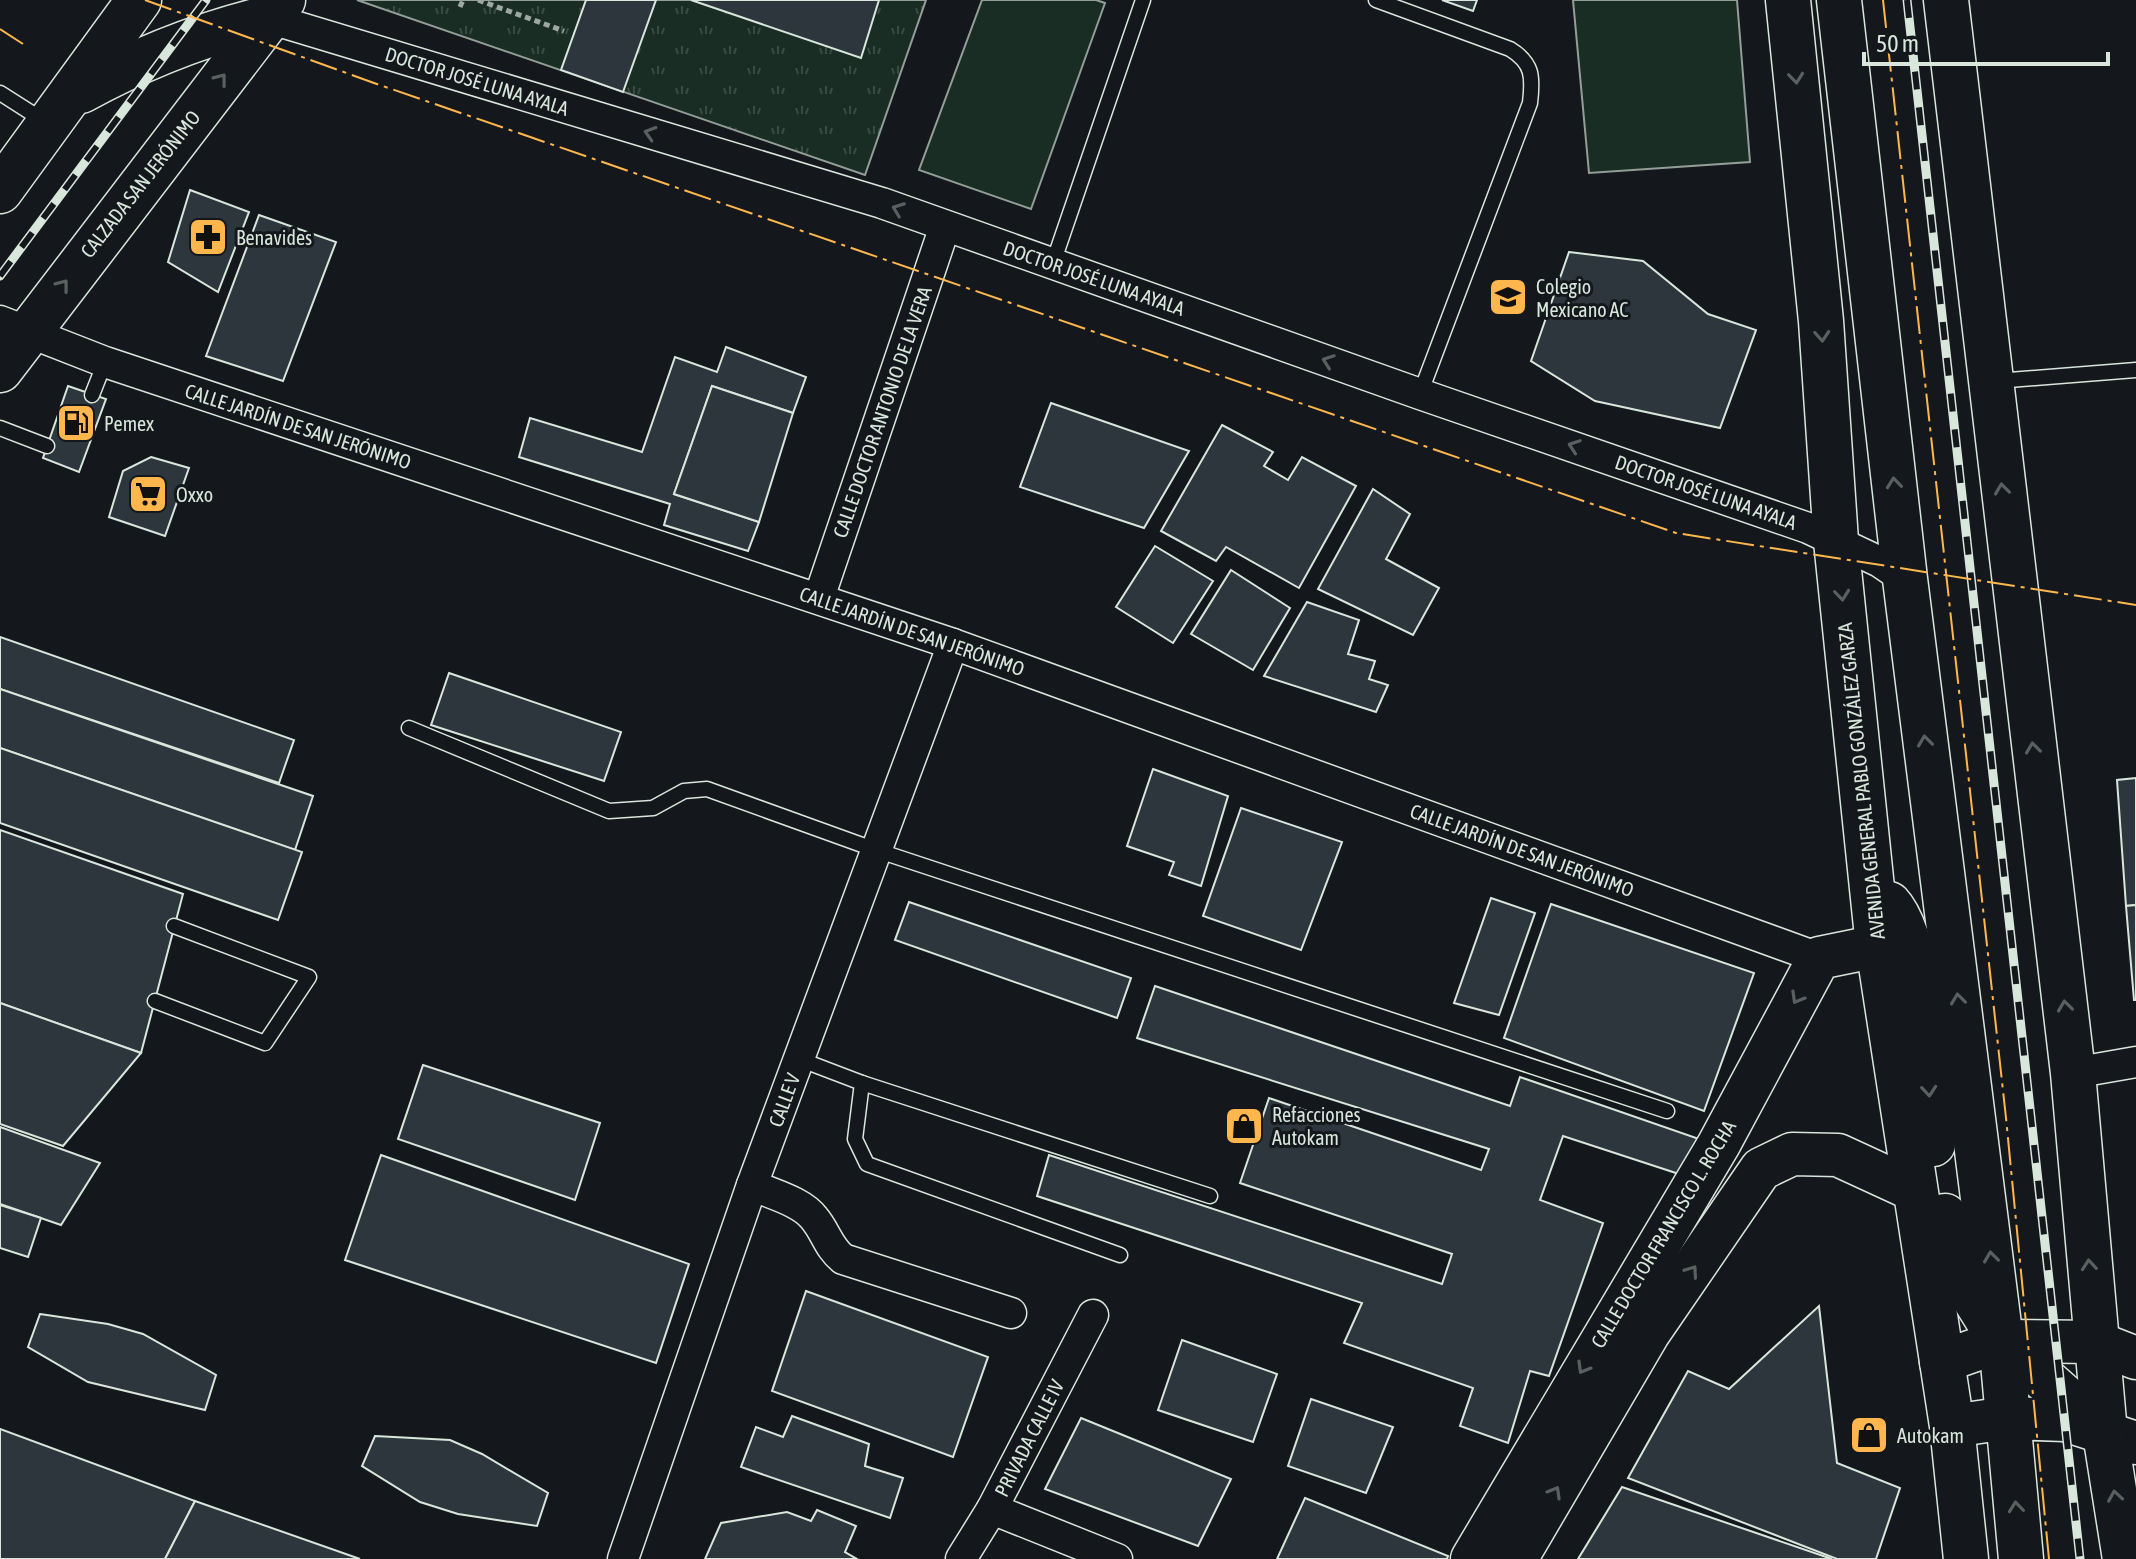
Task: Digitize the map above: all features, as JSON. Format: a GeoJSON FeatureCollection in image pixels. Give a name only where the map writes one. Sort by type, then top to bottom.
{"type":"FeatureCollection","features":[{"type":"Feature","properties":{"kind":"main road"},"geometry":{"type":"LineString","coordinates":[[0,191],[139,0]]}},
{"type":"Feature","properties":{"kind":"main road","name":"AVENIDA GENERAL PABLO GONZÁLEZ GARZA"},"geometry":{"type":"LineString","coordinates":[[1788,0],[1821,321],[1836,541],[1878,946],[1952,1426],[1966,1559]]}},
{"type":"Feature","properties":{"kind":"main road"},"geometry":{"type":"LineString","coordinates":[[1839,0],[1905,579],[2001,1341],[2021,1559]]}},
{"type":"Feature","properties":{"kind":"main road"},"geometry":{"type":"LineString","coordinates":[[1946,0],[2073,1073],[2095,1342],[2120,1438],[2125,1559]]}},
{"type":"Feature","properties":{"kind":"main road"},"geometry":{"type":"LineString","coordinates":[[59,110],[135,61],[275,9]]}},
{"type":"Feature","properties":{"kind":"main road","name":"CALZADA SAN JERÓNIMO"},"geometry":{"type":"LineString","coordinates":[[0,370],[13,326],[275,9]]}},
{"type":"Feature","properties":{"kind":"main road"},"geometry":{"type":"LineString","coordinates":[[1872,887],[1897,912],[1906,932],[1924,1026],[1936,1179],[1958,1272],[2001,1341],[2120,1438]]}},
{"type":"Feature","properties":{"kind":"street","name":"DOCTOR JOSÉ LUNA AYALA"},"geometry":{"type":"LineString","coordinates":[[275,9],[882,203],[1420,394],[1719,496],[1836,541],[1880,562],[1905,579]]}},
{"type":"Feature","properties":{"kind":"street","name":"CALLE DOCTOR ANTONIO DE LA VERA"},"geometry":{"type":"LineString","coordinates":[[819,598],[945,226]]}},
{"type":"Feature","properties":{"kind":"street","name":"CALLE JARDÍN DE SAN JERÓNIMO"},"geometry":{"type":"LineString","coordinates":[[13,326],[105,362],[953,644],[1819,958]]}},
{"type":"Feature","properties":{"kind":"street","name":"CALLE V"},"geometry":{"type":"LineString","coordinates":[[623,1559],[752,1185],[953,644]]}},
{"type":"Feature","properties":{"kind":"street"},"geometry":{"type":"LineString","coordinates":[[1819,958],[1878,946]]}},
{"type":"Feature","properties":{"kind":"street","name":"CALLE DOCTOR FRANCISCO L. ROCHA"},"geometry":{"type":"LineString","coordinates":[[1516,1559],[1719,1144],[1819,958]]}},
{"type":"Feature","properties":{"kind":"street"},"geometry":{"type":"LineString","coordinates":[[2073,1073],[2136,1062]]}},
{"type":"Feature","properties":{"kind":"street"},"geometry":{"type":"LineString","coordinates":[[1719,1144],[1761,1169],[1792,1154],[1838,1155],[1914,1190]]}},
{"type":"Feature","properties":{"kind":"street","name":"CALLE DOCTOR FRANCISCO L. ROCHA"},"geometry":{"type":"LineString","coordinates":[[1472,1559],[1632,1323],[1761,1169]]}},
{"type":"Feature","properties":{"kind":"street"},"geometry":{"type":"LineString","coordinates":[[752,1185],[802,1207],[815,1218],[830,1249],[843,1259],[1011,1313]]}},
{"type":"Feature","properties":{"kind":"street","name":"PRIVADA CALLE IV"},"geometry":{"type":"LineString","coordinates":[[961,1559],[992,1509],[1093,1315]]}},
{"type":"Feature","properties":{"kind":"street"},"geometry":{"type":"LineString","coordinates":[[1941,1362],[2001,1341],[2095,1342],[2136,1358]]}},
{"type":"Feature","properties":{"kind":"street"},"geometry":{"type":"LineString","coordinates":[[1952,1426],[2007,1418],[2065,1420],[2120,1438]]}},
{"type":"Feature","properties":{"kind":"street"},"geometry":{"type":"LineString","coordinates":[[992,1509],[1117,1559]]}},
{"type":"Feature","properties":{"kind":"lane"},"geometry":{"type":"LineString","coordinates":[[1053,263],[1143,0]]}},
{"type":"Feature","properties":{"kind":"lane"},"geometry":{"type":"LineString","coordinates":[[1376,0],[1510,49],[1525,58],[1531,68],[1530,103],[1420,394]]}},
{"type":"Feature","properties":{"kind":"lane"},"geometry":{"type":"LineString","coordinates":[[0,93],[59,110]]}},
{"type":"Feature","properties":{"kind":"lane"},"geometry":{"type":"LineString","coordinates":[[92,395],[105,362]]}},
{"type":"Feature","properties":{"kind":"lane"},"geometry":{"type":"LineString","coordinates":[[1989,382],[2136,370]]}},
{"type":"Feature","properties":{"kind":"lane"},"geometry":{"type":"LineString","coordinates":[[0,428],[47,446]]}},
{"type":"Feature","properties":{"kind":"lane"},"geometry":{"type":"LineString","coordinates":[[409,728],[609,811],[653,808],[684,791],[707,789],[876,850],[1667,1111]]}},
{"type":"Feature","properties":{"kind":"lane"},"geometry":{"type":"LineString","coordinates":[[155,1001],[265,1043],[309,977],[174,926]]}},
{"type":"Feature","properties":{"kind":"lane"},"geometry":{"type":"LineString","coordinates":[[799,1059],[862,1083],[1210,1196]]}},
{"type":"Feature","properties":{"kind":"lane"},"geometry":{"type":"LineString","coordinates":[[862,1083],[855,1139],[867,1164],[1120,1255]]}},
{"type":"Feature","properties":{"kind":"path"},"geometry":{"type":"LineString","coordinates":[[478,0],[564,31]]}},
{"type":"Feature","properties":{"kind":"green space"},"geometry":{"type":"Polygon","coordinates":[[[357,0],[926,0],[865,175],[357,0]]]}},
{"type":"Feature","properties":{"kind":"green space"},"geometry":{"type":"Polygon","coordinates":[[[982,0],[1096,0],[1105,3],[1031,209],[919,170],[982,0]]]}},
{"type":"Feature","properties":{"kind":"green space"},"geometry":{"type":"Polygon","coordinates":[[[1573,0],[1737,0],[1750,162],[1589,173],[1573,0]]]}},
{"type":"Feature","properties":{"kind":"building"},"geometry":{"type":"Polygon","coordinates":[[[586,0],[656,0],[623,92],[561,70],[586,0]]]}},
{"type":"Feature","properties":{"kind":"building"},"geometry":{"type":"Polygon","coordinates":[[[691,0],[879,0],[861,58],[691,0]]]}},
{"type":"Feature","properties":{"kind":"building"},"geometry":{"type":"Polygon","coordinates":[[[1442,0],[1477,0],[1473,11],[1442,0]]]}},
{"type":"Feature","properties":{"kind":"building","name":"Benavides"},"geometry":{"type":"Polygon","coordinates":[[[190,190],[249,212],[218,292],[168,262],[190,190]]]}},
{"type":"Feature","properties":{"kind":"building"},"geometry":{"type":"Polygon","coordinates":[[[259,215],[336,242],[283,381],[206,356],[259,215]]]}},
{"type":"Feature","properties":{"kind":"building"},"geometry":{"type":"Polygon","coordinates":[[[1569,252],[1643,261],[1708,314],[1756,330],[1720,428],[1595,401],[1531,361],[1569,252]]]}},
{"type":"Feature","properties":{"kind":"building"},"geometry":{"type":"Polygon","coordinates":[[[726,347],[806,377],[793,413],[712,386],[674,494],[759,522],[748,551],[664,525],[670,504],[519,457],[530,418],[642,452],[675,357],[717,372],[726,347]]]}},
{"type":"Feature","properties":{"kind":"building","name":"Pemex"},"geometry":{"type":"Polygon","coordinates":[[[68,386],[106,399],[79,472],[43,458],[68,386]]]}},
{"type":"Feature","properties":{"kind":"building"},"geometry":{"type":"Polygon","coordinates":[[[712,386],[793,413],[759,522],[674,494],[712,386]]]}},
{"type":"Feature","properties":{"kind":"building"},"geometry":{"type":"Polygon","coordinates":[[[1051,403],[1189,451],[1144,528],[1020,487],[1051,403]]]}},
{"type":"Feature","properties":{"kind":"building"},"geometry":{"type":"Polygon","coordinates":[[[1222,425],[1273,452],[1264,466],[1288,480],[1302,457],[1356,486],[1299,588],[1226,547],[1216,561],[1161,531],[1222,425]]]}},
{"type":"Feature","properties":{"kind":"building","name":"Oxxo"},"geometry":{"type":"Polygon","coordinates":[[[151,457],[189,468],[165,536],[109,517],[123,471],[151,457]]]}},
{"type":"Feature","properties":{"kind":"building"},"geometry":{"type":"Polygon","coordinates":[[[1373,489],[1410,514],[1386,559],[1439,588],[1413,635],[1318,589],[1373,489]]]}},
{"type":"Feature","properties":{"kind":"building"},"geometry":{"type":"Polygon","coordinates":[[[1155,546],[1213,581],[1173,643],[1116,607],[1155,546]]]}},
{"type":"Feature","properties":{"kind":"building"},"geometry":{"type":"Polygon","coordinates":[[[1231,570],[1290,608],[1253,670],[1191,634],[1231,570]]]}},
{"type":"Feature","properties":{"kind":"building"},"geometry":{"type":"Polygon","coordinates":[[[1307,602],[1359,620],[1348,654],[1375,661],[1369,679],[1388,685],[1376,712],[1264,676],[1307,602]]]}},
{"type":"Feature","properties":{"kind":"building"},"geometry":{"type":"Polygon","coordinates":[[[0,637],[294,740],[279,783],[0,689],[0,637]]]}},
{"type":"Feature","properties":{"kind":"building"},"geometry":{"type":"Polygon","coordinates":[[[449,673],[621,732],[604,781],[431,725],[449,673]]]}},
{"type":"Feature","properties":{"kind":"building"},"geometry":{"type":"Polygon","coordinates":[[[0,689],[313,796],[295,850],[0,748],[0,689]]]}},
{"type":"Feature","properties":{"kind":"building"},"geometry":{"type":"Polygon","coordinates":[[[0,748],[302,852],[278,920],[0,823],[0,748]]]}},
{"type":"Feature","properties":{"kind":"building"},"geometry":{"type":"Polygon","coordinates":[[[1153,769],[1228,796],[1201,886],[1169,875],[1174,862],[1127,846],[1153,769]]]}},
{"type":"Feature","properties":{"kind":"building"},"geometry":{"type":"Polygon","coordinates":[[[2136,778],[2136,905],[2126,906],[2117,780],[2136,778]]]}},
{"type":"Feature","properties":{"kind":"building"},"geometry":{"type":"Polygon","coordinates":[[[1241,808],[1342,842],[1301,950],[1203,916],[1241,808]]]}},
{"type":"Feature","properties":{"kind":"building"},"geometry":{"type":"Polygon","coordinates":[[[0,830],[183,894],[141,1053],[0,1003],[0,830]]]}},
{"type":"Feature","properties":{"kind":"building"},"geometry":{"type":"Polygon","coordinates":[[[1491,898],[1535,913],[1499,1015],[1454,1003],[1491,898]]]}},
{"type":"Feature","properties":{"kind":"building"},"geometry":{"type":"Polygon","coordinates":[[[909,902],[1131,978],[1117,1018],[895,940],[909,902]]]}},
{"type":"Feature","properties":{"kind":"building"},"geometry":{"type":"Polygon","coordinates":[[[1551,904],[1754,973],[1704,1111],[1504,1038],[1551,904]]]}},
{"type":"Feature","properties":{"kind":"building"},"geometry":{"type":"Polygon","coordinates":[[[2136,905],[2136,1000],[2134,1000],[2126,906],[2136,905]]]}},
{"type":"Feature","properties":{"kind":"building"},"geometry":{"type":"Polygon","coordinates":[[[1155,986],[1510,1106],[1520,1077],[1702,1140],[1682,1175],[1563,1136],[1540,1200],[1603,1223],[1549,1376],[1530,1371],[1508,1443],[1460,1426],[1473,1388],[1344,1343],[1362,1303],[1037,1196],[1049,1155],[1442,1284],[1452,1254],[1240,1183],[1269,1098],[1481,1170],[1489,1149],[1137,1038],[1155,986]]]}},
{"type":"Feature","properties":{"kind":"building"},"geometry":{"type":"Polygon","coordinates":[[[0,1003],[141,1053],[63,1146],[0,1124],[0,1003]]]}},
{"type":"Feature","properties":{"kind":"building"},"geometry":{"type":"Polygon","coordinates":[[[423,1065],[600,1123],[575,1200],[398,1139],[423,1065]]]}},
{"type":"Feature","properties":{"kind":"building"},"geometry":{"type":"Polygon","coordinates":[[[0,1127],[100,1163],[61,1225],[0,1204],[0,1127]]]}},
{"type":"Feature","properties":{"kind":"building"},"geometry":{"type":"Polygon","coordinates":[[[381,1155],[689,1264],[656,1363],[345,1260],[381,1155]]]}},
{"type":"Feature","properties":{"kind":"building"},"geometry":{"type":"Polygon","coordinates":[[[0,1205],[41,1218],[28,1257],[0,1248],[0,1205]]]}},
{"type":"Feature","properties":{"kind":"building"},"geometry":{"type":"Polygon","coordinates":[[[806,1291],[988,1357],[953,1457],[772,1391],[806,1291]]]}},
{"type":"Feature","properties":{"kind":"building"},"geometry":{"type":"Polygon","coordinates":[[[1819,1306],[1837,1463],[1900,1488],[1876,1559],[1837,1559],[1628,1478],[1688,1371],[1729,1389],[1819,1306]]]}},
{"type":"Feature","properties":{"kind":"building"},"geometry":{"type":"Polygon","coordinates":[[[40,1314],[108,1324],[143,1334],[216,1375],[205,1410],[88,1382],[28,1347],[40,1314]]]}},
{"type":"Feature","properties":{"kind":"building"},"geometry":{"type":"Polygon","coordinates":[[[1182,1340],[1277,1374],[1253,1442],[1158,1410],[1182,1340]]]}},
{"type":"Feature","properties":{"kind":"building"},"geometry":{"type":"Polygon","coordinates":[[[1311,1399],[1393,1427],[1366,1493],[1288,1466],[1311,1399]]]}},
{"type":"Feature","properties":{"kind":"building"},"geometry":{"type":"Polygon","coordinates":[[[792,1416],[869,1444],[865,1466],[903,1478],[890,1518],[741,1467],[756,1427],[783,1437],[792,1416]]]}},
{"type":"Feature","properties":{"kind":"building"},"geometry":{"type":"Polygon","coordinates":[[[1081,1418],[1231,1479],[1198,1546],[1045,1489],[1081,1418]]]}},
{"type":"Feature","properties":{"kind":"building"},"geometry":{"type":"Polygon","coordinates":[[[0,1429],[195,1501],[165,1559],[0,1559],[0,1429]]]}},
{"type":"Feature","properties":{"kind":"building"},"geometry":{"type":"Polygon","coordinates":[[[375,1436],[450,1440],[482,1454],[548,1493],[537,1526],[458,1514],[420,1502],[362,1466],[375,1436]]]}},
{"type":"Feature","properties":{"kind":"building"},"geometry":{"type":"Polygon","coordinates":[[[1622,1487],[1832,1559],[1578,1559],[1622,1487]]]}},
{"type":"Feature","properties":{"kind":"building"},"geometry":{"type":"Polygon","coordinates":[[[1305,1498],[1448,1556],[1447,1559],[1277,1559],[1305,1498]]]}},
{"type":"Feature","properties":{"kind":"building"},"geometry":{"type":"Polygon","coordinates":[[[195,1501],[360,1559],[165,1559],[195,1501]]]}},
{"type":"Feature","properties":{"kind":"building"},"geometry":{"type":"Polygon","coordinates":[[[817,1510],[856,1526],[845,1552],[857,1559],[705,1559],[721,1523],[787,1512],[811,1521],[817,1510]]]}},
{"type":"Feature","properties":{"kind":"railway"},"geometry":{"type":"LineString","coordinates":[[0,276],[206,0]]}},
{"type":"Feature","properties":{"kind":"railway"},"geometry":{"type":"LineString","coordinates":[[1907,0],[2080,1559]]}},
{"type":"Feature","properties":{"kind":"power"},"geometry":{"type":"LineString","coordinates":[[145,0],[374,83],[1676,533],[2136,605]]}},
{"type":"Feature","properties":{"kind":"power"},"geometry":{"type":"LineString","coordinates":[[1883,0],[2006,1118],[2049,1559]]}},
{"type":"Feature","properties":{"kind":"power"},"geometry":{"type":"LineString","coordinates":[[0,29],[23,44]]}},
{"type":"Feature","properties":{"kind":"place","name":"Benavides"},"geometry":{"type":"Point","coordinates":[208,237]}},
{"type":"Feature","properties":{"kind":"place","name":"Colegio Mexicano AC"},"geometry":{"type":"Point","coordinates":[1508,297]}},
{"type":"Feature","properties":{"kind":"place","name":"Pemex"},"geometry":{"type":"Point","coordinates":[76,423]}},
{"type":"Feature","properties":{"kind":"place","name":"Oxxo"},"geometry":{"type":"Point","coordinates":[148,494]}},
{"type":"Feature","properties":{"kind":"place","name":"Refacciones Autokam"},"geometry":{"type":"Point","coordinates":[1244,1126]}},
{"type":"Feature","properties":{"kind":"place","name":"Autokam"},"geometry":{"type":"Point","coordinates":[1869,1435]}}]}
